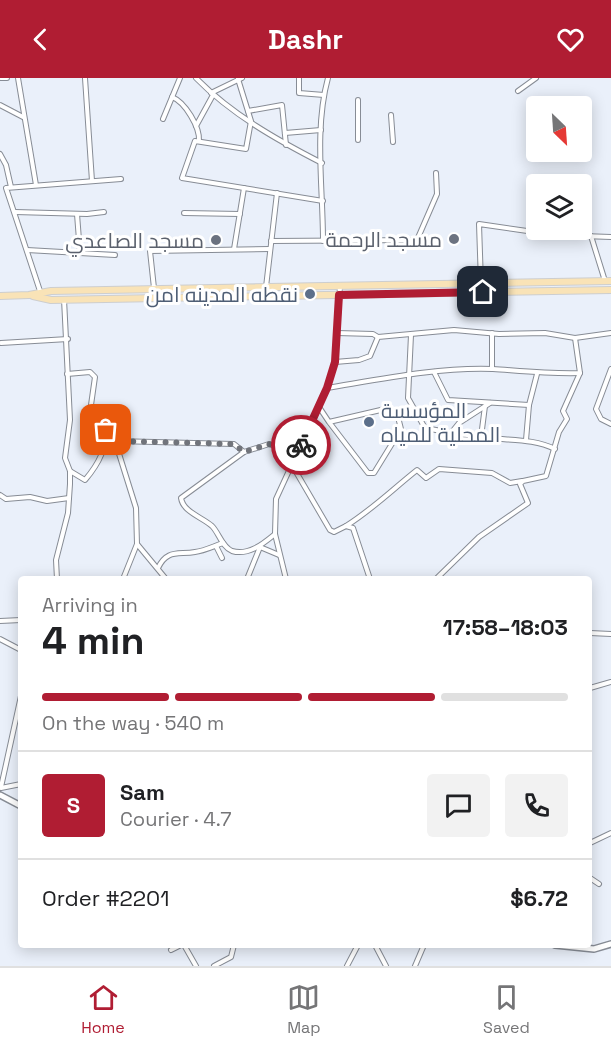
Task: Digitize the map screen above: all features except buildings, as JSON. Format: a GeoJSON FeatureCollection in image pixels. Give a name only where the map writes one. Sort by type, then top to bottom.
{"type":"FeatureCollection","features":[{"type":"Feature","properties":{"kind":"main road"},"geometry":{"type":"LineString","coordinates":[[0,296],[154,289],[608,281]]}},
{"type":"Feature","properties":{"kind":"main road"},"geometry":{"type":"LineString","coordinates":[[517,292],[519,283]]}},
{"type":"Feature","properties":{"kind":"main road"},"geometry":{"type":"LineString","coordinates":[[466,293],[467,284]]}},
{"type":"Feature","properties":{"kind":"main road"},"geometry":{"type":"LineString","coordinates":[[293,286],[293,296]]}},
{"type":"Feature","properties":{"kind":"main road"},"geometry":{"type":"LineString","coordinates":[[41,295],[64,299],[611,290]]}},
{"type":"Feature","properties":{"kind":"main road"},"geometry":{"type":"LineString","coordinates":[[0,795],[18,804]]}},
{"type":"Feature","properties":{"kind":"main road"},"geometry":{"type":"LineString","coordinates":[[584,948],[594,949],[611,944]]}},
{"type":"Feature","properties":{"kind":"street"},"geometry":{"type":"LineString","coordinates":[[0,78],[7,78]]}},
{"type":"Feature","properties":{"kind":"street"},"geometry":{"type":"LineString","coordinates":[[18,78],[36,185]]}},
{"type":"Feature","properties":{"kind":"street"},"geometry":{"type":"LineString","coordinates":[[85,78],[92,181]]}},
{"type":"Feature","properties":{"kind":"street"},"geometry":{"type":"LineString","coordinates":[[163,119],[180,78]]}},
{"type":"Feature","properties":{"kind":"street"},"geometry":{"type":"LineString","coordinates":[[196,78],[212,94],[251,122],[286,145],[322,163]]}},
{"type":"Feature","properties":{"kind":"street"},"geometry":{"type":"LineString","coordinates":[[196,127],[212,94],[240,78],[251,122],[246,149],[195,141],[182,178],[323,201]]}},
{"type":"Feature","properties":{"kind":"street"},"geometry":{"type":"LineString","coordinates":[[299,78],[300,93],[324,95]]}},
{"type":"Feature","properties":{"kind":"street"},"geometry":{"type":"LineString","coordinates":[[323,241],[321,130],[328,78]]}},
{"type":"Feature","properties":{"kind":"street"},"geometry":{"type":"LineString","coordinates":[[518,91],[536,78]]}},
{"type":"Feature","properties":{"kind":"street"},"geometry":{"type":"LineString","coordinates":[[172,97],[181,100],[200,134],[199,141]]}},
{"type":"Feature","properties":{"kind":"street"},"geometry":{"type":"LineString","coordinates":[[357,100],[357,140]]}},
{"type":"Feature","properties":{"kind":"street"},"geometry":{"type":"LineString","coordinates":[[0,105],[24,118]]}},
{"type":"Feature","properties":{"kind":"street"},"geometry":{"type":"LineString","coordinates":[[248,111],[282,105],[286,145]]}},
{"type":"Feature","properties":{"kind":"street"},"geometry":{"type":"LineString","coordinates":[[391,115],[393,142]]}},
{"type":"Feature","properties":{"kind":"street"},"geometry":{"type":"LineString","coordinates":[[285,133],[321,130]]}},
{"type":"Feature","properties":{"kind":"street"},"geometry":{"type":"LineString","coordinates":[[0,154],[6,165],[15,212],[41,295]]}},
{"type":"Feature","properties":{"kind":"street"},"geometry":{"type":"LineString","coordinates":[[271,241],[417,240],[437,194],[436,173]]}},
{"type":"Feature","properties":{"kind":"street"},"geometry":{"type":"LineString","coordinates":[[0,188],[121,179]]}},
{"type":"Feature","properties":{"kind":"street"},"geometry":{"type":"LineString","coordinates":[[234,249],[244,188]]}},
{"type":"Feature","properties":{"kind":"street"},"geometry":{"type":"LineString","coordinates":[[266,287],[277,194]]}},
{"type":"Feature","properties":{"kind":"street"},"geometry":{"type":"LineString","coordinates":[[15,212],[76,214],[104,212]]}},
{"type":"Feature","properties":{"kind":"street"},"geometry":{"type":"LineString","coordinates":[[184,213],[240,214]]}},
{"type":"Feature","properties":{"kind":"street"},"geometry":{"type":"LineString","coordinates":[[76,214],[80,253]]}},
{"type":"Feature","properties":{"kind":"street"},"geometry":{"type":"LineString","coordinates":[[481,283],[478,224],[526,231]]}},
{"type":"Feature","properties":{"kind":"street"},"geometry":{"type":"LineString","coordinates":[[592,236],[611,237]]}},
{"type":"Feature","properties":{"kind":"street"},"geometry":{"type":"LineString","coordinates":[[592,239],[608,281]]}},
{"type":"Feature","properties":{"kind":"street"},"geometry":{"type":"LineString","coordinates":[[154,289],[150,251],[270,249]]}},
{"type":"Feature","properties":{"kind":"street"},"geometry":{"type":"LineString","coordinates":[[27,250],[115,255]]}},
{"type":"Feature","properties":{"kind":"street"},"geometry":{"type":"LineString","coordinates":[[285,576],[275,534],[276,499],[327,388],[335,362],[340,286]]}},
{"type":"Feature","properties":{"kind":"street"},"geometry":{"type":"LineString","coordinates":[[57,576],[56,560],[69,498],[70,471],[65,458],[70,420],[67,374],[68,339],[64,299]]}},
{"type":"Feature","properties":{"kind":"street"},"geometry":{"type":"LineString","coordinates":[[337,333],[373,334],[378,337],[454,330],[545,333],[575,338],[611,333]]}},
{"type":"Feature","properties":{"kind":"street"},"geometry":{"type":"LineString","coordinates":[[492,333],[492,369]]}},
{"type":"Feature","properties":{"kind":"street"},"geometry":{"type":"LineString","coordinates":[[411,335],[408,398],[425,428],[481,437],[526,440],[550,444],[555,448]]}},
{"type":"Feature","properties":{"kind":"street"},"geometry":{"type":"LineString","coordinates":[[335,362],[359,360],[370,356],[378,337]]}},
{"type":"Feature","properties":{"kind":"street"},"geometry":{"type":"LineString","coordinates":[[291,465],[330,530],[334,532],[383,501],[393,489],[417,470],[426,478],[439,469],[492,473],[510,483],[546,476],[559,432],[567,419],[563,411],[580,373],[575,338]]}},
{"type":"Feature","properties":{"kind":"street"},"geometry":{"type":"LineString","coordinates":[[1,343],[68,339]]}},
{"type":"Feature","properties":{"kind":"street"},"geometry":{"type":"LineString","coordinates":[[327,388],[434,372],[492,369],[537,374],[580,373]]}},
{"type":"Feature","properties":{"kind":"street"},"geometry":{"type":"LineString","coordinates":[[611,369],[609,387],[596,409],[601,419],[611,424]]}},
{"type":"Feature","properties":{"kind":"street"},"geometry":{"type":"LineString","coordinates":[[67,374],[90,372],[95,377],[90,412],[115,441],[136,508],[137,544],[124,576]]}},
{"type":"Feature","properties":{"kind":"street"},"geometry":{"type":"LineString","coordinates":[[434,372],[448,400],[529,405]]}},
{"type":"Feature","properties":{"kind":"street"},"geometry":{"type":"LineString","coordinates":[[526,440],[529,405],[537,374]]}},
{"type":"Feature","properties":{"kind":"street"},"geometry":{"type":"LineString","coordinates":[[451,433],[459,423],[484,404]]}},
{"type":"Feature","properties":{"kind":"street"},"geometry":{"type":"LineString","coordinates":[[481,437],[484,404]]}},
{"type":"Feature","properties":{"kind":"street"},"geometry":{"type":"LineString","coordinates":[[318,407],[329,422],[368,473],[375,473],[381,466],[401,429],[398,417],[385,409],[329,422]]}},
{"type":"Feature","properties":{"kind":"street"},"geometry":{"type":"LineString","coordinates":[[70,471],[85,480],[93,471],[107,442],[106,430]]}},
{"type":"Feature","properties":{"kind":"street"},"geometry":{"type":"LineString","coordinates":[[115,441],[234,444],[244,452]]}},
{"type":"Feature","properties":{"kind":"street"},"geometry":{"type":"LineString","coordinates":[[275,534],[260,546],[243,552],[231,550],[223,543],[218,531],[199,514],[189,512],[182,504],[181,498],[244,452],[269,444],[297,454]]}},
{"type":"Feature","properties":{"kind":"street"},"geometry":{"type":"LineString","coordinates":[[439,576],[479,537],[528,503],[520,484],[523,481]]}},
{"type":"Feature","properties":{"kind":"street"},"geometry":{"type":"LineString","coordinates":[[0,495],[6,499],[30,497],[47,501],[69,498]]}},
{"type":"Feature","properties":{"kind":"street"},"geometry":{"type":"LineString","coordinates":[[346,526],[353,528],[369,576]]}},
{"type":"Feature","properties":{"kind":"street"},"geometry":{"type":"LineString","coordinates":[[158,568],[162,559],[170,554],[194,553],[223,543]]}},
{"type":"Feature","properties":{"kind":"street"},"geometry":{"type":"LineString","coordinates":[[137,544],[164,576]]}},
{"type":"Feature","properties":{"kind":"street"},"geometry":{"type":"LineString","coordinates":[[216,546],[222,558]]}},
{"type":"Feature","properties":{"kind":"street"},"geometry":{"type":"LineString","coordinates":[[260,546],[280,555]]}},
{"type":"Feature","properties":{"kind":"street"},"geometry":{"type":"LineString","coordinates":[[248,576],[260,546]]}},
{"type":"Feature","properties":{"kind":"street"},"geometry":{"type":"LineString","coordinates":[[0,621],[18,620]]}},
{"type":"Feature","properties":{"kind":"street"},"geometry":{"type":"LineString","coordinates":[[592,633],[611,634]]}},
{"type":"Feature","properties":{"kind":"street"},"geometry":{"type":"LineString","coordinates":[[0,639],[18,648]]}},
{"type":"Feature","properties":{"kind":"street"},"geometry":{"type":"LineString","coordinates":[[592,687],[611,682]]}},
{"type":"Feature","properties":{"kind":"street"},"geometry":{"type":"LineString","coordinates":[[18,710],[1,787],[18,784]]}},
{"type":"Feature","properties":{"kind":"street"},"geometry":{"type":"LineString","coordinates":[[592,842],[611,833]]}},
{"type":"Feature","properties":{"kind":"street"},"geometry":{"type":"LineString","coordinates":[[592,879],[599,884]]}},
{"type":"Feature","properties":{"kind":"street"},"geometry":{"type":"LineString","coordinates":[[171,950],[175,948]]}},
{"type":"Feature","properties":{"kind":"street"},"geometry":{"type":"LineString","coordinates":[[184,948],[196,966]]}},
{"type":"Feature","properties":{"kind":"street"},"geometry":{"type":"LineString","coordinates":[[217,965],[231,957],[233,948]]}},
{"type":"Feature","properties":{"kind":"street"},"geometry":{"type":"LineString","coordinates":[[347,966],[356,948]]}},
{"type":"Feature","properties":{"kind":"street"},"geometry":{"type":"LineString","coordinates":[[377,948],[386,966]]}},
{"type":"Feature","properties":{"kind":"street"},"geometry":{"type":"LineString","coordinates":[[414,965],[422,948]]}},
{"type":"Feature","properties":{"kind":"way so far"},"geometry":{"type":"LineString","coordinates":[[106,430],[115,441],[199,445],[234,444],[244,452],[269,444],[297,454],[301,445]]}},
{"type":"Feature","properties":{"kind":"place","name":"مسجد الرحمة"},"geometry":{"type":"Point","coordinates":[454,239]}},
{"type":"Feature","properties":{"kind":"place","name":"مسجد الصاعدي"},"geometry":{"type":"Point","coordinates":[216,240]}},
{"type":"Feature","properties":{"kind":"place","name":"نقطه المدينه امن"},"geometry":{"type":"Point","coordinates":[310,294]}},
{"type":"Feature","properties":{"kind":"place","name":"المؤسسة المحلية للمياه"},"geometry":{"type":"Point","coordinates":[369,422]}},
{"type":"Feature","properties":{"kind":"route"},"geometry":{"type":"LineString","coordinates":[[301,445],[327,388],[335,362],[339,295],[483,292]]}}]}
